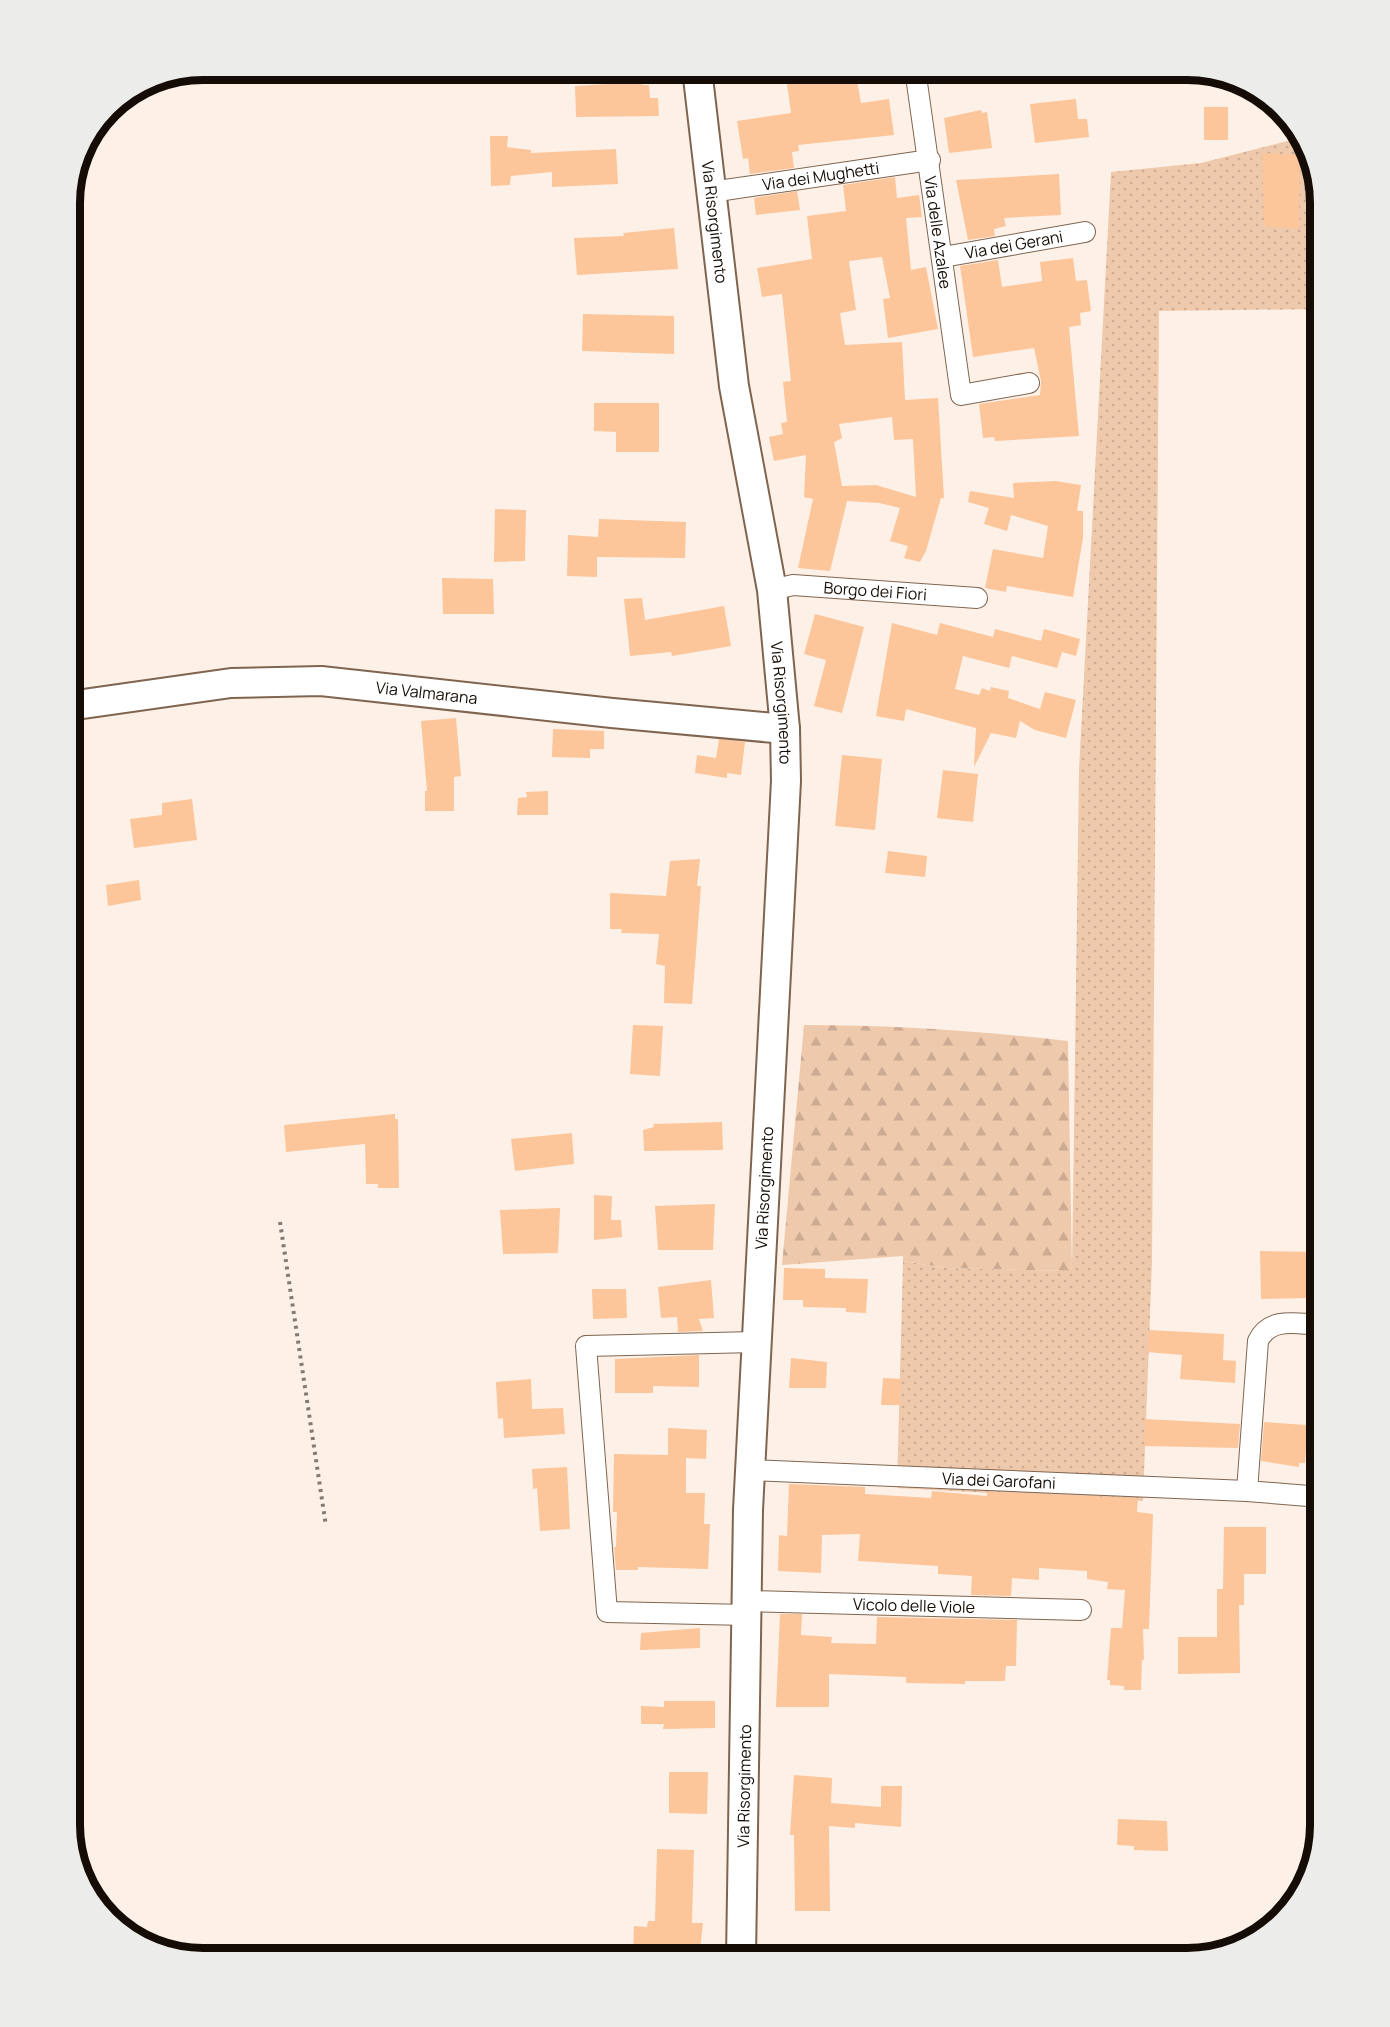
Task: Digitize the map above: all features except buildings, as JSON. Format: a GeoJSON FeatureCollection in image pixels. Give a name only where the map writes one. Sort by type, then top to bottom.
{"type":"FeatureCollection","features":[{"type":"Feature","properties":{"kind":"street","name":"Via Risorgimento"},"geometry":{"type":"LineString","coordinates":[[698,80],[734,386],[772,590],[785,729],[786,781],[750,1470],[741,1948]]}},
{"type":"Feature","properties":{"kind":"street","name":"Via delle Azalee"},"geometry":{"type":"LineString","coordinates":[[917,80],[930,160],[961,395],[1029,383]]}},
{"type":"Feature","properties":{"kind":"street","name":"Via dei Mughetti"},"geometry":{"type":"LineString","coordinates":[[711,192],[930,160]]}},
{"type":"Feature","properties":{"kind":"street","name":"Via dei Gerani"},"geometry":{"type":"LineString","coordinates":[[942,257],[1085,231]]}},
{"type":"Feature","properties":{"kind":"street","name":"Borgo dei Fiori"},"geometry":{"type":"LineString","coordinates":[[772,590],[793,585],[977,598]]}},
{"type":"Feature","properties":{"kind":"street","name":"Via Valmarana"},"geometry":{"type":"LineString","coordinates":[[80,704],[231,683],[321,681],[612,713],[785,729]]}},
{"type":"Feature","properties":{"kind":"street"},"geometry":{"type":"LineString","coordinates":[[1247,1491],[1258,1341],[1263,1330],[1274,1323],[1310,1325]]}},
{"type":"Feature","properties":{"kind":"street"},"geometry":{"type":"LineString","coordinates":[[748,1608],[607,1612],[586,1346],[755,1342]]}},
{"type":"Feature","properties":{"kind":"street","name":"Via dei Garofani"},"geometry":{"type":"LineString","coordinates":[[750,1470],[1247,1491],[1310,1496]]}},
{"type":"Feature","properties":{"kind":"street","name":"Vicolo delle Viole"},"geometry":{"type":"LineString","coordinates":[[748,1608],[1082,1610]]}},
{"type":"Feature","properties":{"kind":"path"},"geometry":{"type":"LineString","coordinates":[[280,1222],[326,1526]]}},
{"type":"Feature","properties":{"kind":"green space"},"geometry":{"type":"Polygon","coordinates":[[[1293,140],[1301,155],[1309,187],[1310,309],[1159,311],[1152,1262],[1143,1501],[897,1488],[903,1261],[946,1268],[1072,1271],[1079,770],[1111,172],[1201,163],[1293,140]]]}},
{"type":"Feature","properties":{"kind":"green space"},"geometry":{"type":"Polygon","coordinates":[[[804,1025],[936,1029],[1068,1041],[1072,1271],[946,1268],[903,1261],[903,1256],[782,1265],[804,1025]]]}}]}
